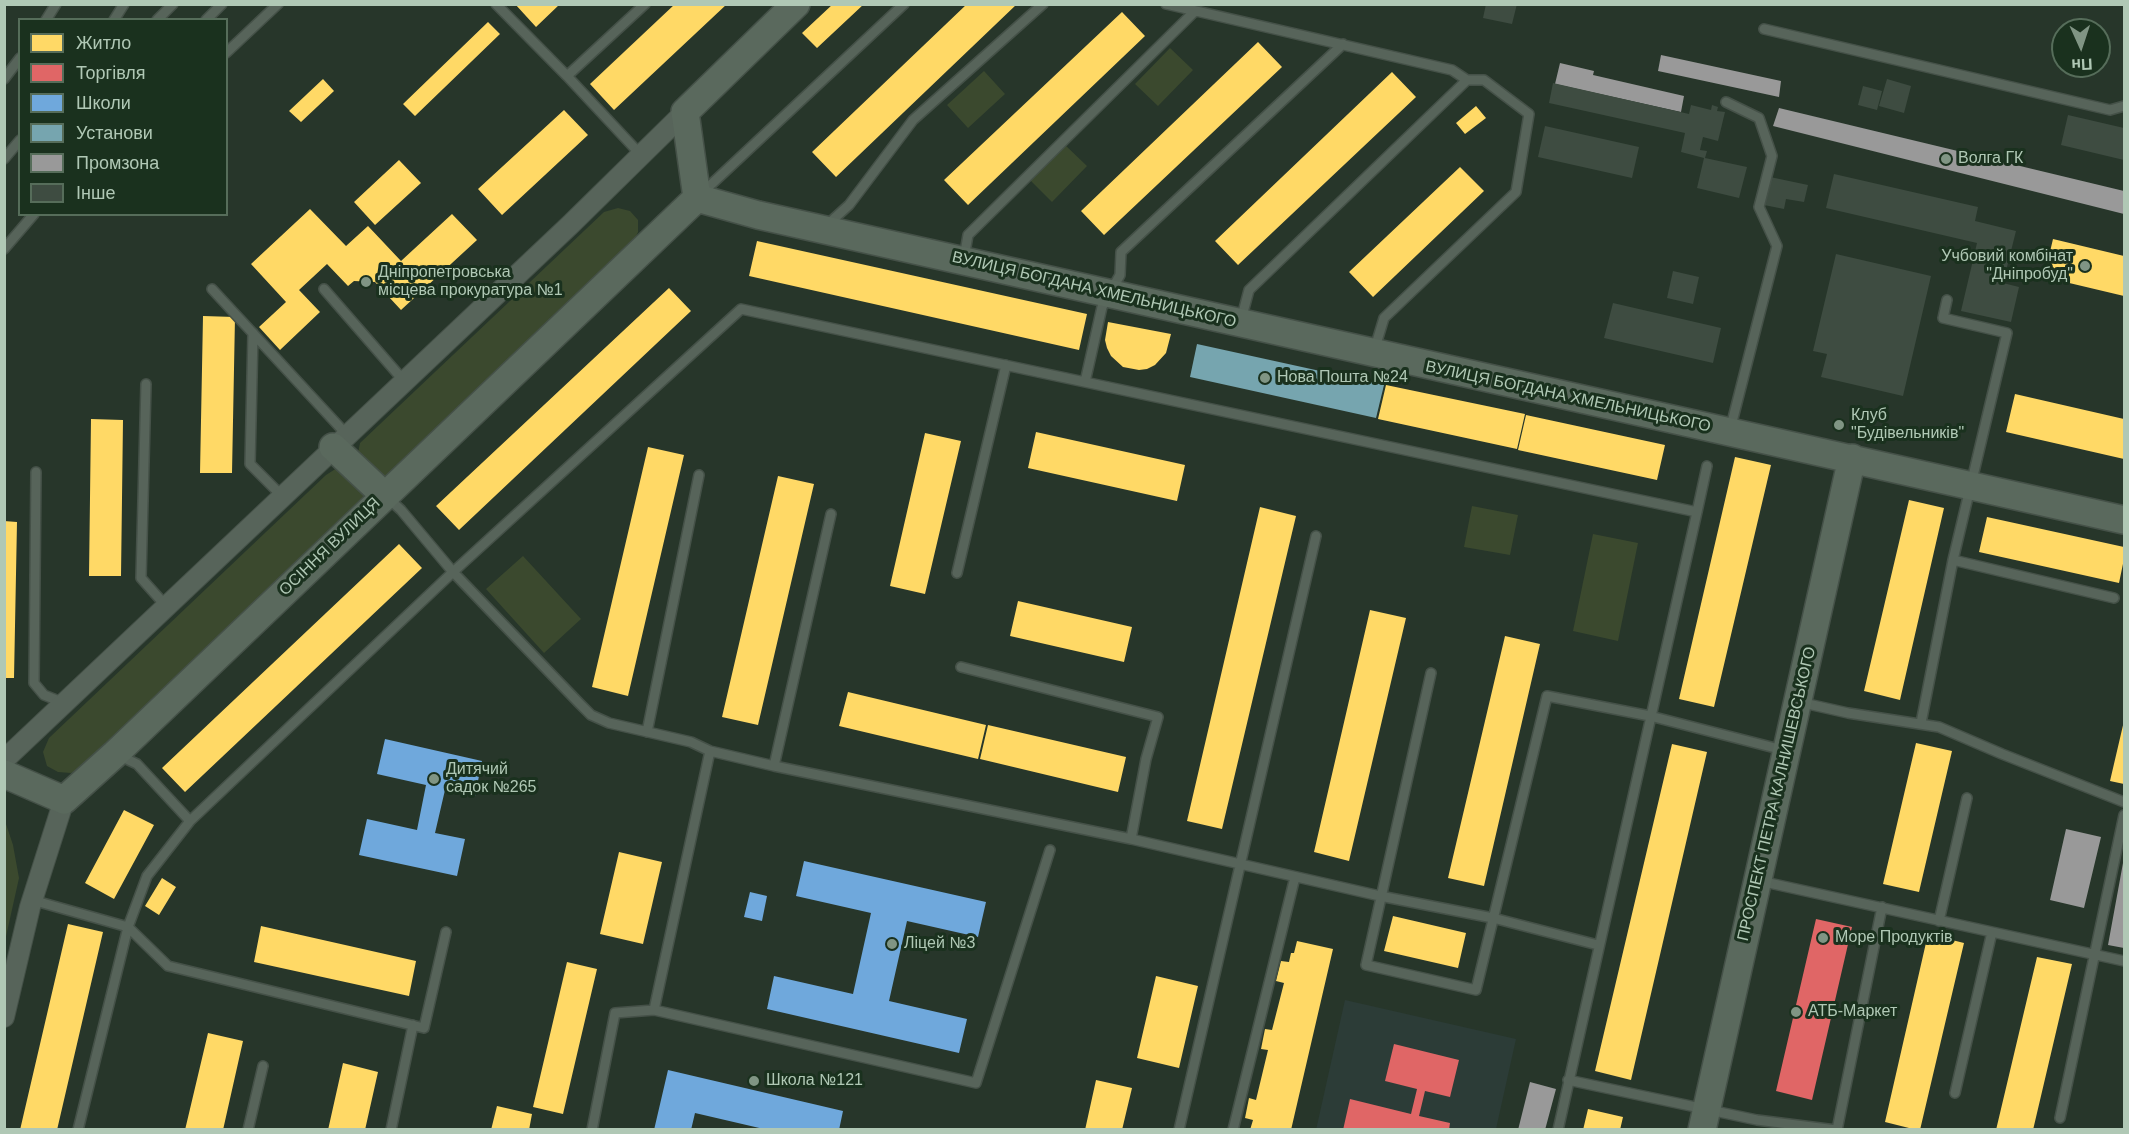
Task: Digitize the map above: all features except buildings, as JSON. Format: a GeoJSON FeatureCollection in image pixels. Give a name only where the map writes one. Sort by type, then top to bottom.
{"type":"FeatureCollection","features":[{"type":"Feature","properties":{"kind":"street"},"geometry":{"type":"LineString","coordinates":[[4,760],[571,224],[640,154],[796,4]]}},
{"type":"Feature","properties":{"kind":"street"},"geometry":{"type":"LineString","coordinates":[[685,111],[697,198]]}},
{"type":"Feature","properties":{"kind":"street","name":"ВУЛИЦЯ БОГДАНА ХМЕЛЬНИЦЬКОГО"},"geometry":{"type":"LineString","coordinates":[[697,198],[758,215],[1240,322],[1373,354],[1852,458],[2124,520]]}},
{"type":"Feature","properties":{"kind":"street","name":"ОСІННЯ ВУЛИЦЯ"},"geometry":{"type":"LineString","coordinates":[[63,800],[116,754],[384,495],[697,198]]}},
{"type":"Feature","properties":{"kind":"street"},"geometry":{"type":"LineString","coordinates":[[340,441],[384,495]]}},
{"type":"Feature","properties":{"kind":"street","name":"ПРОСПЕКТ ПЕТРА КАЛНИШЕВСЬКОГО"},"geometry":{"type":"LineString","coordinates":[[1704,1120],[1852,458]]}},
{"type":"Feature","properties":{"kind":"street"},"geometry":{"type":"LineString","coordinates":[[4,774],[63,800],[32,900],[4,1017]]}},
{"type":"Feature","properties":{"kind":"lane"},"geometry":{"type":"LineString","coordinates":[[47,18],[56,4]]}},
{"type":"Feature","properties":{"kind":"lane"},"geometry":{"type":"LineString","coordinates":[[115,18],[124,4]]}},
{"type":"Feature","properties":{"kind":"lane"},"geometry":{"type":"LineString","coordinates":[[159,18],[173,4]]}},
{"type":"Feature","properties":{"kind":"lane"},"geometry":{"type":"LineString","coordinates":[[208,18],[222,4]]}},
{"type":"Feature","properties":{"kind":"lane"},"geometry":{"type":"LineString","coordinates":[[228,51],[278,4]]}},
{"type":"Feature","properties":{"kind":"lane"},"geometry":{"type":"LineString","coordinates":[[496,4],[640,154]]}},
{"type":"Feature","properties":{"kind":"lane"},"geometry":{"type":"LineString","coordinates":[[567,76],[645,4]]}},
{"type":"Feature","properties":{"kind":"lane"},"geometry":{"type":"LineString","coordinates":[[697,198],[904,4]]}},
{"type":"Feature","properties":{"kind":"lane"},"geometry":{"type":"LineString","coordinates":[[823,229],[849,205],[913,120],[1043,4]]}},
{"type":"Feature","properties":{"kind":"lane"},"geometry":{"type":"LineString","coordinates":[[1166,4],[1452,70],[1467,80],[1484,80],[1529,114],[1516,192],[1384,318],[1373,354]]}},
{"type":"Feature","properties":{"kind":"lane"},"geometry":{"type":"LineString","coordinates":[[963,260],[968,235],[1195,11]]}},
{"type":"Feature","properties":{"kind":"lane"},"geometry":{"type":"LineString","coordinates":[[1764,29],[2110,110],[2124,106]]}},
{"type":"Feature","properties":{"kind":"lane"},"geometry":{"type":"LineString","coordinates":[[1085,382],[1102,307],[1120,275],[1121,252],[1343,44]]}},
{"type":"Feature","properties":{"kind":"lane"},"geometry":{"type":"LineString","coordinates":[[4,79],[18,61]]}},
{"type":"Feature","properties":{"kind":"lane"},"geometry":{"type":"LineString","coordinates":[[1240,322],[1250,290],[1467,80]]}},
{"type":"Feature","properties":{"kind":"lane"},"geometry":{"type":"LineString","coordinates":[[1726,102],[1759,118],[1772,156],[1759,207],[1777,246],[1730,433]]}},
{"type":"Feature","properties":{"kind":"lane"},"geometry":{"type":"LineString","coordinates":[[4,159],[18,142]]}},
{"type":"Feature","properties":{"kind":"lane"},"geometry":{"type":"LineString","coordinates":[[4,249],[32,216]]}},
{"type":"Feature","properties":{"kind":"lane"},"geometry":{"type":"LineString","coordinates":[[212,289],[253,333],[340,441]]}},
{"type":"Feature","properties":{"kind":"lane"},"geometry":{"type":"LineString","coordinates":[[324,289],[404,381]]}},
{"type":"Feature","properties":{"kind":"lane"},"geometry":{"type":"LineString","coordinates":[[1921,723],[1953,560],[2007,333],[1943,318],[1947,300]]}},
{"type":"Feature","properties":{"kind":"lane"},"geometry":{"type":"LineString","coordinates":[[78,1130],[128,927],[147,876],[190,821],[453,572],[741,309],[1697,512]]}},
{"type":"Feature","properties":{"kind":"lane"},"geometry":{"type":"LineString","coordinates":[[253,333],[250,464],[282,496]]}},
{"type":"Feature","properties":{"kind":"lane"},"geometry":{"type":"LineString","coordinates":[[957,573],[1006,365]]}},
{"type":"Feature","properties":{"kind":"lane"},"geometry":{"type":"LineString","coordinates":[[146,384],[141,578],[166,606]]}},
{"type":"Feature","properties":{"kind":"lane"},"geometry":{"type":"LineString","coordinates":[[1558,1130],[1707,466]]}},
{"type":"Feature","properties":{"kind":"lane"},"geometry":{"type":"LineString","coordinates":[[36,472],[34,683],[44,695],[64,703]]}},
{"type":"Feature","properties":{"kind":"lane"},"geometry":{"type":"LineString","coordinates":[[647,732],[699,475]]}},
{"type":"Feature","properties":{"kind":"lane"},"geometry":{"type":"LineString","coordinates":[[384,495],[401,510],[453,572],[591,715],[609,723],[691,742],[710,751],[774,766],[1131,839],[1380,896],[1493,918],[1598,945]]}},
{"type":"Feature","properties":{"kind":"lane"},"geometry":{"type":"LineString","coordinates":[[774,766],[831,514]]}},
{"type":"Feature","properties":{"kind":"lane"},"geometry":{"type":"LineString","coordinates":[[1179,1130],[1316,536]]}},
{"type":"Feature","properties":{"kind":"lane"},"geometry":{"type":"LineString","coordinates":[[1953,560],[2114,598]]}},
{"type":"Feature","properties":{"kind":"lane"},"geometry":{"type":"LineString","coordinates":[[961,667],[1158,717],[1146,759],[1131,839]]}},
{"type":"Feature","properties":{"kind":"lane"},"geometry":{"type":"LineString","coordinates":[[1431,673],[1366,965],[1476,990],[1546,696],[1650,716],[1786,751]]}},
{"type":"Feature","properties":{"kind":"lane"},"geometry":{"type":"LineString","coordinates":[[1797,702],[1848,713],[1939,727],[2124,802]]}},
{"type":"Feature","properties":{"kind":"lane"},"geometry":{"type":"LineString","coordinates":[[654,1010],[710,751]]}},
{"type":"Feature","properties":{"kind":"lane"},"geometry":{"type":"LineString","coordinates":[[116,754],[137,764],[190,821]]}},
{"type":"Feature","properties":{"kind":"lane"},"geometry":{"type":"LineString","coordinates":[[1939,921],[1967,798]]}},
{"type":"Feature","properties":{"kind":"lane"},"geometry":{"type":"LineString","coordinates":[[2060,1118],[2124,815]]}},
{"type":"Feature","properties":{"kind":"lane"},"geometry":{"type":"LineString","coordinates":[[592,1130],[615,1013],[654,1010],[976,1083],[1050,850]]}},
{"type":"Feature","properties":{"kind":"lane"},"geometry":{"type":"LineString","coordinates":[[1233,1130],[1295,877]]}},
{"type":"Feature","properties":{"kind":"lane"},"geometry":{"type":"LineString","coordinates":[[1758,880],[2124,961]]}},
{"type":"Feature","properties":{"kind":"lane"},"geometry":{"type":"LineString","coordinates":[[32,900],[128,927],[168,966],[424,1028],[446,932]]}},
{"type":"Feature","properties":{"kind":"lane"},"geometry":{"type":"LineString","coordinates":[[1568,1080],[1704,1120],[1757,1120],[1836,1130],[1882,907]]}},
{"type":"Feature","properties":{"kind":"lane"},"geometry":{"type":"LineString","coordinates":[[1955,1093],[1992,932]]}},
{"type":"Feature","properties":{"kind":"lane"},"geometry":{"type":"LineString","coordinates":[[391,1130],[413,1025]]}},
{"type":"Feature","properties":{"kind":"lane"},"geometry":{"type":"LineString","coordinates":[[248,1130],[262,1066]]}},
{"type":"Feature","properties":{"kind":"shaded area"},"geometry":{"type":"Polygon","coordinates":[[[1345,1000],[1516,1039],[1496,1129],[1316,1130],[1345,1000]]]}},
{"type":"Feature","properties":{"kind":"green space"},"geometry":{"type":"Polygon","coordinates":[[[1170,48],[1193,70],[1158,106],[1135,84],[1170,48]]]}},
{"type":"Feature","properties":{"kind":"green space"},"geometry":{"type":"Polygon","coordinates":[[[984,71],[1005,94],[968,128],[947,105],[984,71]]]}},
{"type":"Feature","properties":{"kind":"green space"},"geometry":{"type":"Polygon","coordinates":[[[1064,144],[1087,166],[1052,202],[1029,179],[1064,144]]]}},
{"type":"Feature","properties":{"kind":"green space"},"geometry":{"type":"Polygon","coordinates":[[[618,208],[630,211],[638,220],[638,232],[634,241],[388,477],[382,479],[358,453],[360,443],[604,212],[618,208]]]}},
{"type":"Feature","properties":{"kind":"green space"},"geometry":{"type":"Polygon","coordinates":[[[337,468],[364,494],[361,503],[86,766],[71,773],[58,772],[47,766],[43,752],[49,738],[326,475],[337,468]]]}},
{"type":"Feature","properties":{"kind":"green space"},"geometry":{"type":"Polygon","coordinates":[[[1472,506],[1518,515],[1510,555],[1464,547],[1472,506]]]}},
{"type":"Feature","properties":{"kind":"green space"},"geometry":{"type":"Polygon","coordinates":[[[1593,534],[1638,543],[1618,641],[1573,631],[1593,534]]]}},
{"type":"Feature","properties":{"kind":"green space"},"geometry":{"type":"Polygon","coordinates":[[[523,556],[581,619],[544,653],[486,589],[523,556]]]}},
{"type":"Feature","properties":{"kind":"green space"},"geometry":{"type":"Polygon","coordinates":[[[5,821],[13,845],[19,878],[5,941],[5,821]]]}},
{"type":"Feature","properties":{"kind":"place","name":"Волга ГК"},"geometry":{"type":"Point","coordinates":[1946,159]}},
{"type":"Feature","properties":{"kind":"place","name":"Учбовий комбінат \"Дніпробуд\""},"geometry":{"type":"Point","coordinates":[2085,266]}},
{"type":"Feature","properties":{"kind":"place","name":"Дніпропетровська місцева прокуратура №1"},"geometry":{"type":"Point","coordinates":[366,282]}},
{"type":"Feature","properties":{"kind":"place","name":"Нова Пошта №24"},"geometry":{"type":"Point","coordinates":[1265,378]}},
{"type":"Feature","properties":{"kind":"place","name":"Клуб \"Будівельників\""},"geometry":{"type":"Point","coordinates":[1839,425]}},
{"type":"Feature","properties":{"kind":"place","name":"Дитячий садок №265"},"geometry":{"type":"Point","coordinates":[434,779]}},
{"type":"Feature","properties":{"kind":"place","name":"Море Продуктiв"},"geometry":{"type":"Point","coordinates":[1823,938]}},
{"type":"Feature","properties":{"kind":"place","name":"Ліцей №3"},"geometry":{"type":"Point","coordinates":[892,944]}},
{"type":"Feature","properties":{"kind":"place","name":"АТБ-Маркет"},"geometry":{"type":"Point","coordinates":[1796,1012]}},
{"type":"Feature","properties":{"kind":"place","name":"Школа №121"},"geometry":{"type":"Point","coordinates":[754,1081]}}]}
